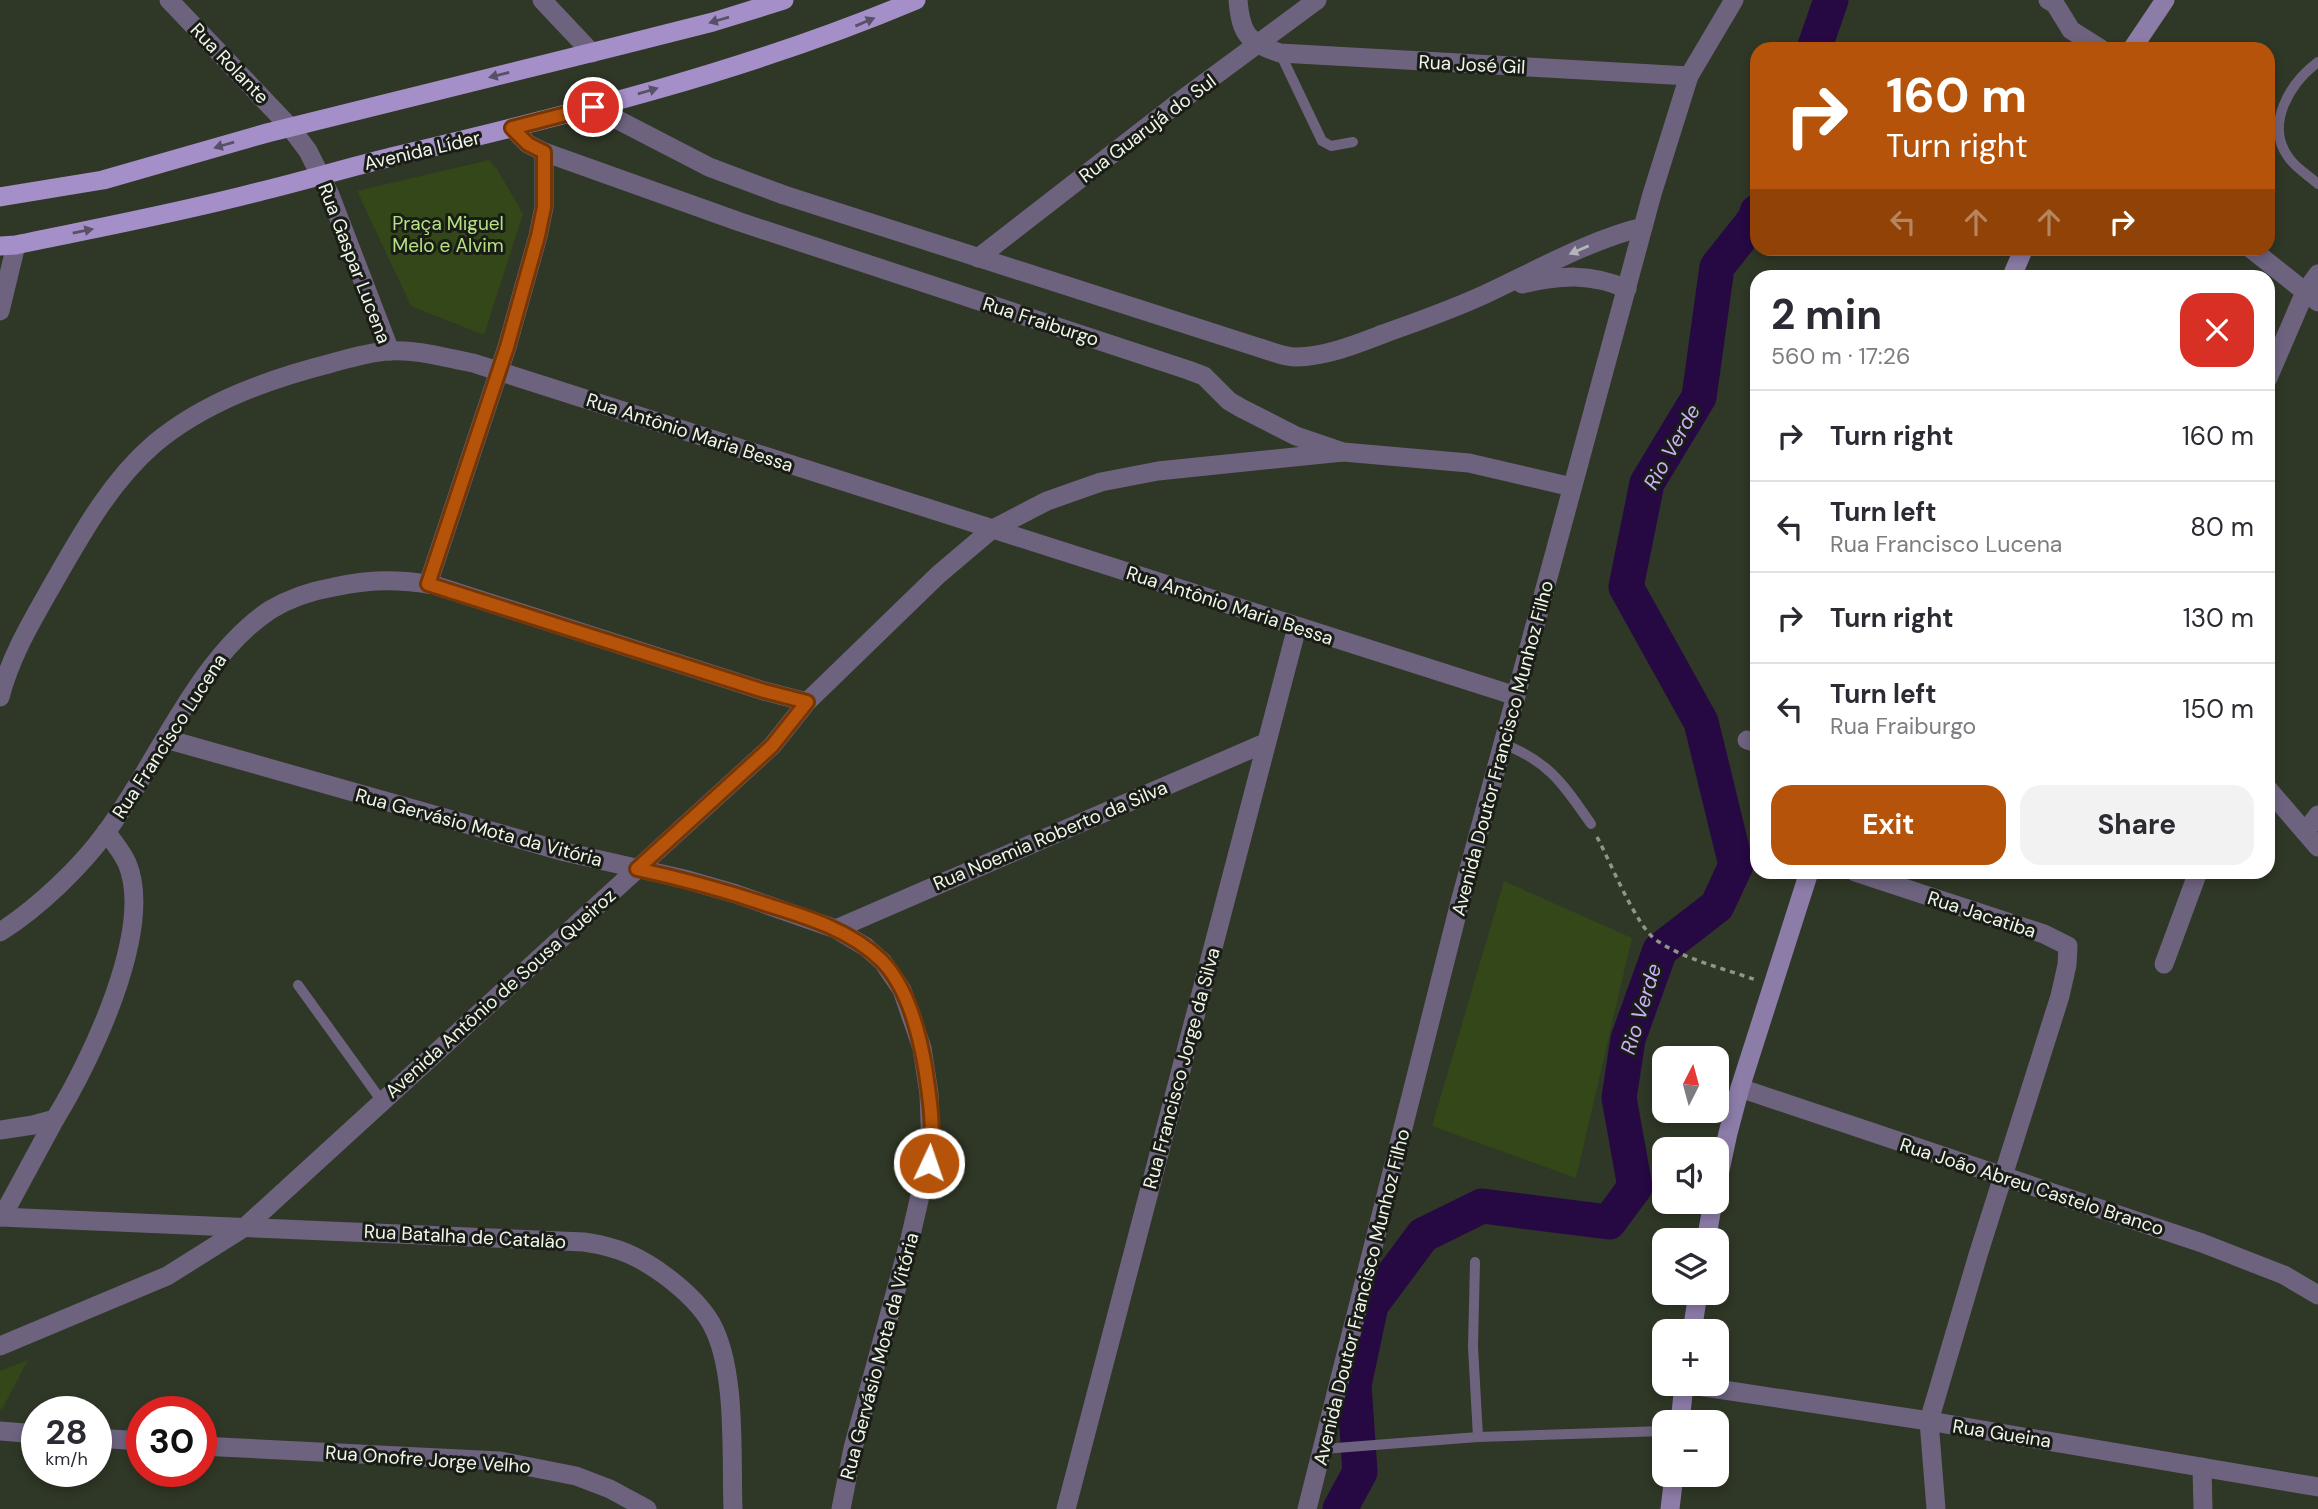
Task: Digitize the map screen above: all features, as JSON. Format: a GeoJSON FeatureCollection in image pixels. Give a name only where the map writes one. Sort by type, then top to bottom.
{"type":"FeatureCollection","features":[{"type":"Feature","properties":{"kind":"main road"},"geometry":{"type":"LineString","coordinates":[[0,197],[103,180],[290,127],[713,22],[784,0]]}},
{"type":"Feature","properties":{"kind":"main road","name":"Avenida Líder"},"geometry":{"type":"LineString","coordinates":[[8,246],[247,195],[321,174],[593,107],[793,48],[846,30],[916,0]]}},
{"type":"Feature","properties":{"kind":"main road"},"geometry":{"type":"LineString","coordinates":[[2137,42],[2165,0]]}},
{"type":"Feature","properties":{"kind":"main road"},"geometry":{"type":"LineString","coordinates":[[1727,1137],[1771,985],[1807,879]]}},
{"type":"Feature","properties":{"kind":"main road"},"geometry":{"type":"LineString","coordinates":[[1670,1509],[1673,1487]]}},
{"type":"Feature","properties":{"kind":"street","name":"Rua Rolante"},"geometry":{"type":"LineString","coordinates":[[169,0],[290,127],[321,174]]}},
{"type":"Feature","properties":{"kind":"street"},"geometry":{"type":"LineString","coordinates":[[542,0],[592,53]]}},
{"type":"Feature","properties":{"kind":"street"},"geometry":{"type":"LineString","coordinates":[[1238,0],[1239,15],[1245,32],[1256,45]]}},
{"type":"Feature","properties":{"kind":"street","name":"Rua Guarujá do Sul"},"geometry":{"type":"LineString","coordinates":[[978,258],[1317,0]]}},
{"type":"Feature","properties":{"kind":"street","name":"Avenida Doutor Francisco Munhoz Filho"},"geometry":{"type":"LineString","coordinates":[[1307,1509],[1460,902],[1643,226],[1689,76],[1734,0]]}},
{"type":"Feature","properties":{"kind":"street"},"geometry":{"type":"LineString","coordinates":[[2048,0],[2055,4],[2071,30],[2090,42]]}},
{"type":"Feature","properties":{"kind":"street","name":"Rua José Gil"},"geometry":{"type":"LineString","coordinates":[[1256,45],[1280,53],[1689,76]]}},
{"type":"Feature","properties":{"kind":"street"},"geometry":{"type":"LineString","coordinates":[[593,107],[709,167],[783,195],[1292,357],[1335,351],[1491,292],[1534,269],[1620,232],[1643,226]]}},
{"type":"Feature","properties":{"kind":"street","name":"Rua Fraiburgo"},"geometry":{"type":"LineString","coordinates":[[512,128],[528,144],[544,152],[740,222],[1204,376],[1229,401],[1241,408],[1296,436],[1343,452],[1469,463],[1572,487]]}},
{"type":"Feature","properties":{"kind":"street"},"geometry":{"type":"LineString","coordinates":[[428,584],[498,371],[538,236],[544,207],[544,152]]}},
{"type":"Feature","properties":{"kind":"street","name":"Rua Gaspar Lucena"},"geometry":{"type":"LineString","coordinates":[[321,174],[390,351]]}},
{"type":"Feature","properties":{"kind":"street"},"geometry":{"type":"LineString","coordinates":[[0,311],[8,246]]}},
{"type":"Feature","properties":{"kind":"street"},"geometry":{"type":"LineString","coordinates":[[2260,256],[2311,297]]}},
{"type":"Feature","properties":{"kind":"street"},"geometry":{"type":"LineString","coordinates":[[2275,365],[2311,297],[2318,274]]}},
{"type":"Feature","properties":{"kind":"street"},"geometry":{"type":"LineString","coordinates":[[1491,292],[1563,276],[1589,276],[1608,280],[1627,289]]}},
{"type":"Feature","properties":{"kind":"street","name":"Rua Antônio Maria Bessa"},"geometry":{"type":"LineString","coordinates":[[0,697],[4,668],[82,534],[113,487],[153,444],[194,415],[234,395],[294,373],[390,351],[428,354],[473,363],[1516,696]]}},
{"type":"Feature","properties":{"kind":"street","name":"Avenida Antônio de Sousa Queiroz"},"geometry":{"type":"LineString","coordinates":[[0,1346],[167,1276],[245,1227],[381,1100],[772,746],[807,702],[938,575],[991,530],[1047,501],[1101,482],[1158,471],[1343,452]]}},
{"type":"Feature","properties":{"kind":"street","name":"Rua Francisco Lucena"},"geometry":{"type":"LineString","coordinates":[[0,932],[25,914],[64,878],[106,832],[193,694],[234,640],[270,610],[306,592],[357,582],[397,579],[428,584],[764,691],[807,702]]}},
{"type":"Feature","properties":{"kind":"street","name":"Rua Francisco Jorge da Silva"},"geometry":{"type":"LineString","coordinates":[[1066,1509],[1297,627]]}},
{"type":"Feature","properties":{"kind":"street","name":"Rua Gervásio Mota da Vitória"},"geometry":{"type":"LineString","coordinates":[[166,738],[565,852],[736,894],[836,929],[866,947],[883,962],[902,990],[922,1048],[929,1094],[932,1148],[853,1448],[841,1509]]}},
{"type":"Feature","properties":{"kind":"street","name":"Rua Noemia Roberto da Silva"},"geometry":{"type":"LineString","coordinates":[[836,929],[1265,743]]}},
{"type":"Feature","properties":{"kind":"street"},"geometry":{"type":"LineString","coordinates":[[2275,797],[2312,839]]}},
{"type":"Feature","properties":{"kind":"street"},"geometry":{"type":"LineString","coordinates":[[2312,839],[2318,815]]}},
{"type":"Feature","properties":{"kind":"street","name":"Rua Batalha de Catalão"},"geometry":{"type":"LineString","coordinates":[[106,832],[128,865],[132,888],[132,925],[122,971],[105,1023],[75,1086],[1,1217],[584,1242],[614,1247],[648,1262],[682,1289],[701,1308],[713,1326],[726,1368],[733,1509]]}},
{"type":"Feature","properties":{"kind":"street","name":"Rua Jacatiba"},"geometry":{"type":"LineString","coordinates":[[1877,879],[2025,927],[2068,946],[2060,996],[2003,1177]]}},
{"type":"Feature","properties":{"kind":"street"},"geometry":{"type":"LineString","coordinates":[[2164,964],[2195,879]]}},
{"type":"Feature","properties":{"kind":"street","name":"Rua João Abreu Castelo Branco"},"geometry":{"type":"LineString","coordinates":[[1741,1088],[2202,1243],[2284,1275],[2318,1295]]}},
{"type":"Feature","properties":{"kind":"street"},"geometry":{"type":"LineString","coordinates":[[0,1130],[55,1119]]}},
{"type":"Feature","properties":{"kind":"street"},"geometry":{"type":"LineString","coordinates":[[1936,1509],[1930,1421],[2003,1177]]}},
{"type":"Feature","properties":{"kind":"street","name":"Rua Gueina"},"geometry":{"type":"LineString","coordinates":[[1729,1391],[1930,1421],[2318,1487]]}},
{"type":"Feature","properties":{"kind":"street"},"geometry":{"type":"LineString","coordinates":[[3,1435],[21,1434]]}},
{"type":"Feature","properties":{"kind":"street","name":"Rua Onofre Jorge Velho"},"geometry":{"type":"LineString","coordinates":[[217,1447],[500,1461],[576,1476],[610,1489],[646,1509]]}},
{"type":"Feature","properties":{"kind":"street"},"geometry":{"type":"LineString","coordinates":[[2202,1466],[2203,1509]]}},
{"type":"Feature","properties":{"kind":"lane"},"geometry":{"type":"LineString","coordinates":[[1280,53],[1322,141],[1331,146],[1353,142]]}},
{"type":"Feature","properties":{"kind":"lane"},"geometry":{"type":"LineString","coordinates":[[2318,62],[2300,78],[2281,109],[2278,130],[2281,145],[2289,159],[2318,184]]}},
{"type":"Feature","properties":{"kind":"lane"},"geometry":{"type":"LineString","coordinates":[[1503,744],[1534,757],[1566,789],[1591,824]]}},
{"type":"Feature","properties":{"kind":"lane"},"geometry":{"type":"LineString","coordinates":[[298,985],[381,1100]]}},
{"type":"Feature","properties":{"kind":"lane"},"geometry":{"type":"LineString","coordinates":[[1475,1262],[1473,1347],[1478,1437]]}},
{"type":"Feature","properties":{"kind":"lane"},"geometry":{"type":"LineString","coordinates":[[1323,1449],[1478,1437],[1652,1431]]}},
{"type":"Feature","properties":{"kind":"path"},"geometry":{"type":"LineString","coordinates":[[1591,824],[1636,913],[1654,939],[1683,954],[1771,985]]}},
{"type":"Feature","properties":{"kind":"green space","name":"Praça Miguel Melo e Alvim"},"geometry":{"type":"Polygon","coordinates":[[[489,160],[523,214],[484,335],[411,306],[357,191],[489,160]]]}},
{"type":"Feature","properties":{"kind":"green space"},"geometry":{"type":"Polygon","coordinates":[[[1504,881],[1632,938],[1576,1178],[1432,1126],[1504,881]]]}},
{"type":"Feature","properties":{"kind":"green space"},"geometry":{"type":"Polygon","coordinates":[[[28,1360],[2,1409],[0,1409],[0,1371],[28,1360]]]}},
{"type":"Feature","properties":{"kind":"waterway","name":"Rio Verde"},"geometry":{"type":"LineString","coordinates":[[1816,42],[1831,0]]}},
{"type":"Feature","properties":{"kind":"waterway","name":"Rio Verde"},"geometry":{"type":"LineString","coordinates":[[1340,1509],[1360,1472],[1354,1385],[1371,1305],[1423,1235],[1482,1206],[1609,1222],[1635,1187],[1619,1098],[1628,1039],[1660,950],[1717,906],[1736,865],[1701,722],[1626,587],[1647,483],[1699,397],[1717,267],[1750,225]]}},
{"type":"Feature","properties":{"kind":"route"},"geometry":{"type":"LineString","coordinates":[[593,107],[512,128],[528,144],[544,152],[544,207],[507,347],[428,584],[764,691],[807,702],[772,746],[637,869],[684,879],[800,915],[836,929],[866,947],[883,962],[902,990],[922,1048],[929,1094],[932,1148],[929,1163]]}}]}
